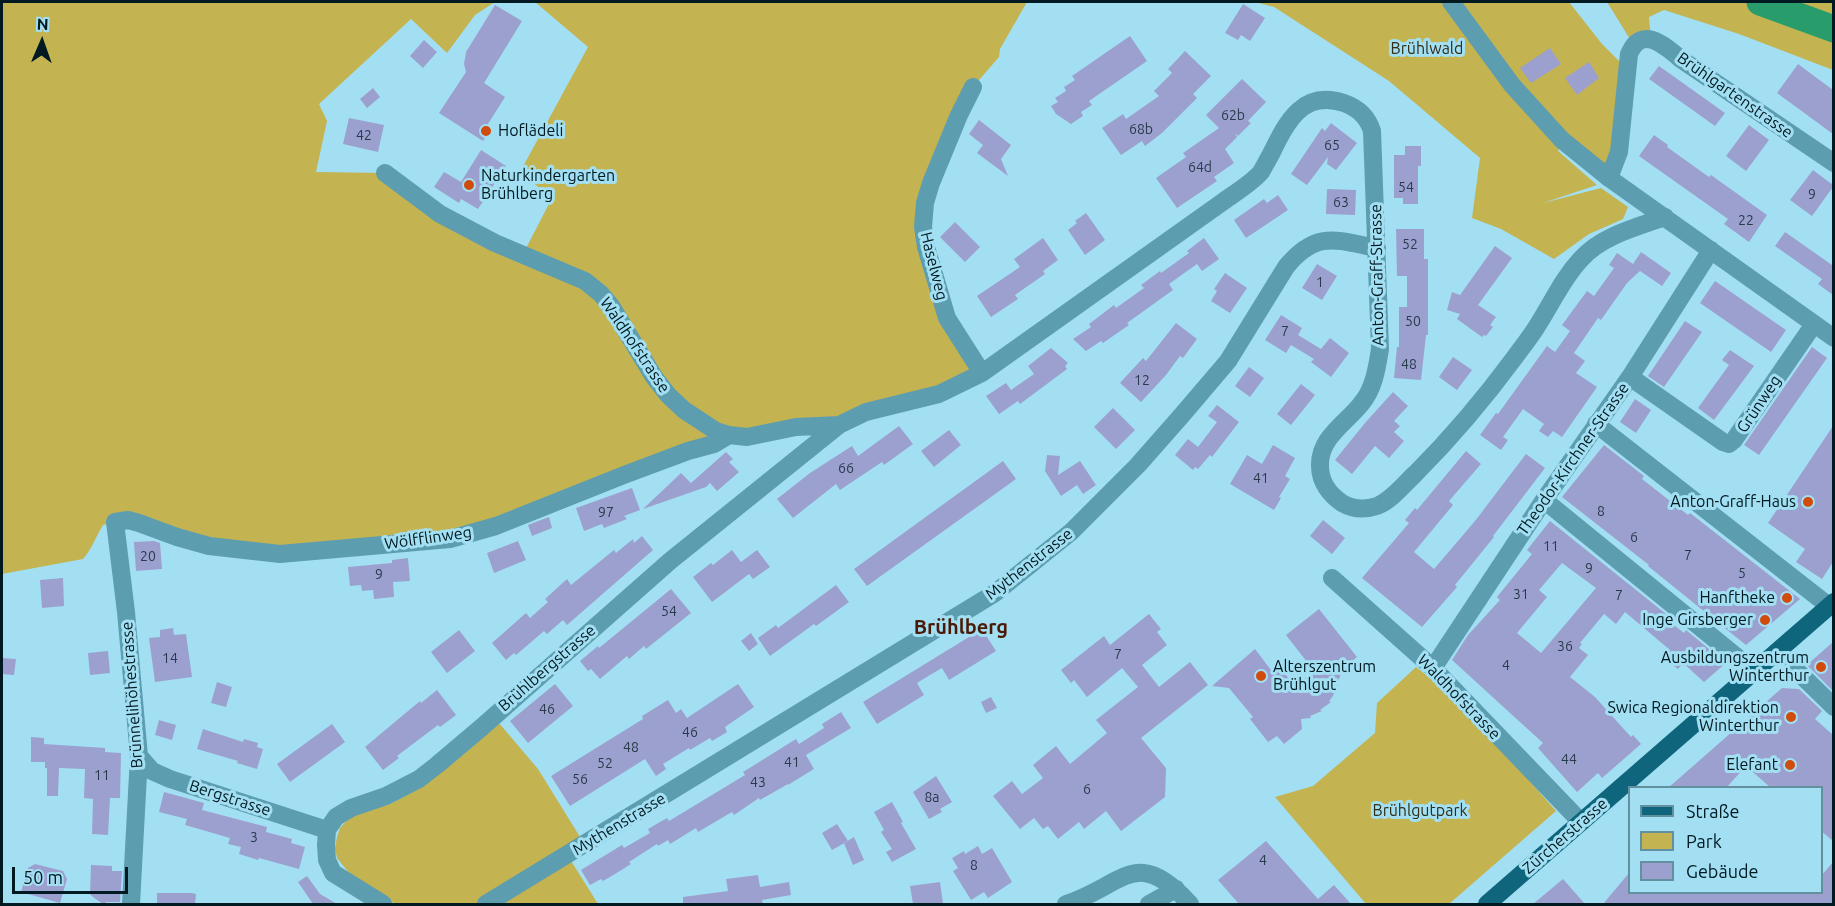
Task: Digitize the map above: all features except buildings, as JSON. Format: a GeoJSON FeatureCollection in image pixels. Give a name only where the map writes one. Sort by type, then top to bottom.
{"type":"FeatureCollection","features":[{"type":"Feature","properties":{"kind":"main road","name":"Zürcherstrasse"},"geometry":{"type":"LineString","coordinates":[[1487,904],[1831,604]]}},
{"type":"Feature","properties":{"kind":"street"},"geometry":{"type":"LineString","coordinates":[[1451,2],[1512,85],[1562,140],[1609,178],[1833,338]]}},
{"type":"Feature","properties":{"kind":"street","name":"Brühlgartenstrasse"},"geometry":{"type":"LineString","coordinates":[[1609,178],[1619,152],[1629,54],[1634,44],[1641,40],[1652,40],[1662,44],[1833,163]]}},
{"type":"Feature","properties":{"kind":"street","name":"Haselweg"},"geometry":{"type":"LineString","coordinates":[[973,87],[959,114],[931,183],[925,203],[923,227],[926,247],[947,318],[982,373]]}},
{"type":"Feature","properties":{"kind":"street","name":"Anton-Graff-Strasse"},"geometry":{"type":"LineString","coordinates":[[901,404],[939,394],[982,373],[1215,208],[1260,172],[1288,122],[1298,110],[1311,102],[1324,99],[1347,104],[1369,121],[1374,143],[1380,349],[1375,378],[1362,403],[1325,443],[1320,462],[1322,481],[1328,491],[1348,506],[1363,510],[1392,497],[1449,440],[1495,384],[1539,324],[1559,286],[1582,257],[1605,241],[1665,217]]}},
{"type":"Feature","properties":{"kind":"street","name":"Waldhofstrasse"},"geometry":{"type":"LineString","coordinates":[[385,173],[441,214],[495,243],[585,281],[611,306],[654,377],[668,395],[684,410],[716,431],[747,437],[796,427],[839,425],[866,412],[901,404]]}},
{"type":"Feature","properties":{"kind":"street","name":"Mythenstrasse"},"geometry":{"type":"LineString","coordinates":[[486,904],[995,593],[1071,532],[1138,465],[1228,361],[1286,267],[1298,253],[1308,245],[1333,239],[1377,248]]}},
{"type":"Feature","properties":{"kind":"street","name":"Theodor-Kirchner-Strasse"},"geometry":{"type":"LineString","coordinates":[[1433,668],[1596,423],[1630,377],[1711,250]]}},
{"type":"Feature","properties":{"kind":"street","name":"Grünweg"},"geometry":{"type":"LineString","coordinates":[[1630,377],[1729,444],[1814,324]]}},
{"type":"Feature","properties":{"kind":"street"},"geometry":{"type":"LineString","coordinates":[[1596,423],[1831,604]]}},
{"type":"Feature","properties":{"kind":"street","name":"Brühlbergstrasse"},"geometry":{"type":"LineString","coordinates":[[327,830],[336,817],[351,808],[419,779],[437,765],[670,561],[839,425]]}},
{"type":"Feature","properties":{"kind":"street","name":"Wölfflinweg"},"geometry":{"type":"LineString","coordinates":[[115,522],[128,520],[209,546],[280,554],[450,539],[496,526],[677,455],[714,444],[729,435]]}},
{"type":"Feature","properties":{"kind":"street"},"geometry":{"type":"LineString","coordinates":[[1544,500],[1754,671]]}},
{"type":"Feature","properties":{"kind":"street","name":"Brünnelihöhestrasse"},"geometry":{"type":"LineString","coordinates":[[115,522],[139,756],[130,904]]}},
{"type":"Feature","properties":{"kind":"street","name":"Waldhofstrasse"},"geometry":{"type":"LineString","coordinates":[[1332,578],[1433,668],[1581,822]]}},
{"type":"Feature","properties":{"kind":"street"},"geometry":{"type":"LineString","coordinates":[[1793,666],[1833,707]]}},
{"type":"Feature","properties":{"kind":"street","name":"Bergstrasse"},"geometry":{"type":"LineString","coordinates":[[139,756],[152,771],[170,779],[327,830]]}},
{"type":"Feature","properties":{"kind":"street"},"geometry":{"type":"LineString","coordinates":[[327,830],[327,860],[333,873],[383,904]]}},
{"type":"Feature","properties":{"kind":"street"},"geometry":{"type":"LineString","coordinates":[[1066,904],[1081,900],[1128,874],[1142,873],[1154,875],[1176,888],[1190,904]]}},
{"type":"Feature","properties":{"kind":"street"},"geometry":{"type":"LineString","coordinates":[[1149,904],[1176,888]]}},
{"type":"Feature","properties":{"kind":"green space"},"geometry":{"type":"Polygon","coordinates":[[[2,2],[495,2],[475,15],[447,53],[411,19],[319,104],[327,121],[316,172],[385,173],[523,254],[552,198],[520,172],[588,47],[535,2],[1027,2],[1000,49],[999,57],[973,87],[925,203],[947,318],[982,373],[939,394],[747,437],[496,526],[280,554],[115,522],[103,525],[83,559],[2,574],[2,2]]]}},
{"type":"Feature","properties":{"kind":"green space","name":"Brühlwald"},"geometry":{"type":"Polygon","coordinates":[[[1255,2],[1569,2],[1602,44],[1628,70],[1619,152],[1601,167],[1562,141],[1558,151],[1597,185],[1543,203],[1601,188],[1628,207],[1623,219],[1589,234],[1554,259],[1501,229],[1472,218],[1480,158],[1389,81],[1274,7],[1255,2]]]}},
{"type":"Feature","properties":{"kind":"green space"},"geometry":{"type":"Polygon","coordinates":[[[1607,2],[1833,2],[1833,70],[1739,34],[1664,10],[1649,17],[1651,40],[1633,44],[1607,2]]]}},
{"type":"Feature","properties":{"kind":"green space","name":"Brühlgutpark"},"geometry":{"type":"Polygon","coordinates":[[[1416,667],[1472,717],[1556,811],[1449,904],[1366,904],[1275,797],[1313,786],[1375,733],[1377,703],[1416,667]]]}},
{"type":"Feature","properties":{"kind":"green space"},"geometry":{"type":"Polygon","coordinates":[[[493,716],[538,769],[585,845],[568,856],[598,904],[395,904],[349,873],[337,858],[335,848],[337,837],[340,828],[350,817],[392,803],[420,788],[493,716]]]}},
{"type":"Feature","properties":{"kind":"waterway"},"geometry":{"type":"LineString","coordinates":[[1760,2],[1834,29]]}},
{"type":"Feature","properties":{"kind":"place","name":"Hoflädeli"},"geometry":{"type":"Point","coordinates":[486,131]}},
{"type":"Feature","properties":{"kind":"place","name":"Naturkindergarten Brühlberg"},"geometry":{"type":"Point","coordinates":[469,185]}},
{"type":"Feature","properties":{"kind":"place","name":"Anton-Graff-Haus"},"geometry":{"type":"Point","coordinates":[1808,502]}},
{"type":"Feature","properties":{"kind":"place","name":"Hanftheke"},"geometry":{"type":"Point","coordinates":[1787,598]}},
{"type":"Feature","properties":{"kind":"place","name":"Inge Girsberger"},"geometry":{"type":"Point","coordinates":[1765,620]}},
{"type":"Feature","properties":{"kind":"place","name":"Ausbildungszentrum Winterthur"},"geometry":{"type":"Point","coordinates":[1821,667]}},
{"type":"Feature","properties":{"kind":"place","name":"Alterszentrum Brühlgut"},"geometry":{"type":"Point","coordinates":[1261,676]}},
{"type":"Feature","properties":{"kind":"place","name":"Swica Regionaldirektion Winterthur"},"geometry":{"type":"Point","coordinates":[1791,717]}},
{"type":"Feature","properties":{"kind":"place","name":"Elefant"},"geometry":{"type":"Point","coordinates":[1790,765]}},
{"type":"Feature","properties":{"kind":"district","name":"Brühlberg"},"geometry":{"type":"Point","coordinates":[961,627]}}]}
